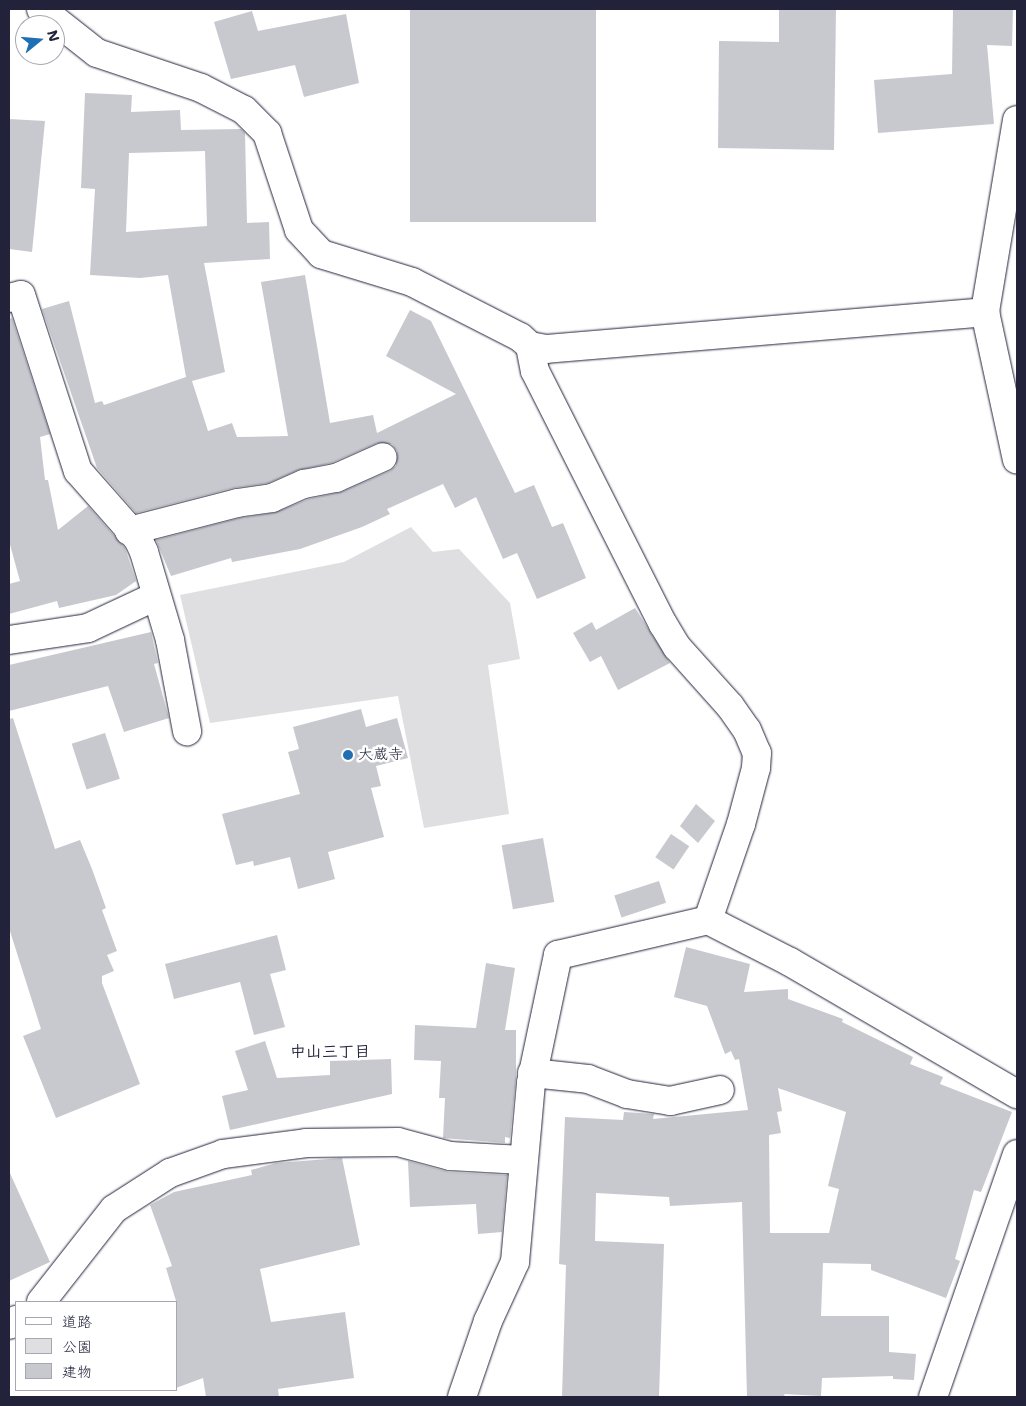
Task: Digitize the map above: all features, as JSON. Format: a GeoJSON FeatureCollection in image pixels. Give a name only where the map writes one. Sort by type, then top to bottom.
{"type":"FeatureCollection","features":[{"type":"Feature","properties":{"kind":"street"},"geometry":{"type":"LineString","coordinates":[[41,9],[97,53],[201,88],[244,110],[267,133],[299,230],[321,254],[412,282],[520,337],[530,346],[546,349],[985,312]]}},
{"type":"Feature","properties":{"kind":"street"},"geometry":{"type":"LineString","coordinates":[[1017,120],[1010,203],[985,312],[1017,460]]}},
{"type":"Feature","properties":{"kind":"street"},"geometry":{"type":"LineString","coordinates":[[9,298],[21,295],[78,472],[129,531],[144,552],[170,640],[187,731]]}},
{"type":"Feature","properties":{"kind":"street"},"geometry":{"type":"LineString","coordinates":[[530,346],[535,371],[658,616],[677,647],[730,706],[747,730],[757,753],[756,768],[741,824],[708,920]]}},
{"type":"Feature","properties":{"kind":"street"},"geometry":{"type":"LineString","coordinates":[[129,531],[237,503],[272,498],[304,484],[336,478],[383,457]]}},
{"type":"Feature","properties":{"kind":"street"},"geometry":{"type":"LineString","coordinates":[[9,640],[88,628],[156,596]]}},
{"type":"Feature","properties":{"kind":"street"},"geometry":{"type":"LineString","coordinates":[[462,1397],[488,1321],[514,1262],[522,1160],[532,1073],[558,956],[708,920],[790,962],[1017,1094]]}},
{"type":"Feature","properties":{"kind":"street"},"geometry":{"type":"LineString","coordinates":[[532,1073],[588,1079],[627,1094],[670,1101],[720,1090]]}},
{"type":"Feature","properties":{"kind":"street"},"geometry":{"type":"LineString","coordinates":[[42,1301],[114,1209],[170,1173],[223,1154],[306,1143],[398,1142],[450,1156],[522,1160]]}},
{"type":"Feature","properties":{"kind":"street"},"geometry":{"type":"LineString","coordinates":[[934,1397],[1017,1154]]}},
{"type":"Feature","properties":{"kind":"green space"},"geometry":{"type":"Polygon","coordinates":[[[411,527],[433,552],[459,549],[510,603],[520,659],[488,665],[509,814],[424,828],[398,696],[210,723],[180,595],[344,562],[411,527]]]}},
{"type":"Feature","properties":{"kind":"building"},"geometry":{"type":"Polygon","coordinates":[[[410,9],[596,9],[596,222],[410,222],[410,9]]]}},
{"type":"Feature","properties":{"kind":"building"},"geometry":{"type":"Polygon","coordinates":[[[779,9],[836,9],[834,150],[718,148],[719,41],[779,42],[779,9]]]}},
{"type":"Feature","properties":{"kind":"building"},"geometry":{"type":"Polygon","coordinates":[[[953,9],[1013,9],[1012,46],[987,45],[994,124],[878,133],[874,80],[952,74],[953,9]]]}},
{"type":"Feature","properties":{"kind":"building"},"geometry":{"type":"Polygon","coordinates":[[[252,11],[258,31],[346,14],[359,83],[304,97],[295,65],[231,79],[214,22],[252,11]]]}},
{"type":"Feature","properties":{"kind":"building"},"geometry":{"type":"Polygon","coordinates":[[[85,93],[132,95],[131,112],[180,110],[181,130],[241,129],[245,133],[247,223],[269,222],[270,259],[204,263],[225,372],[192,381],[208,431],[232,423],[237,437],[288,436],[261,282],[305,275],[330,423],[373,415],[377,433],[456,394],[386,356],[410,310],[431,321],[515,493],[534,485],[552,527],[563,523],[586,578],[537,599],[517,553],[503,559],[476,497],[455,508],[443,484],[387,509],[390,514],[362,527],[300,549],[232,562],[231,558],[171,576],[156,540],[240,518],[274,513],[309,499],[342,492],[390,471],[396,466],[397,451],[392,444],[377,443],[331,463],[298,470],[268,483],[233,488],[136,513],[97,468],[42,309],[69,301],[95,403],[102,401],[104,405],[186,377],[168,275],[140,278],[90,275],[95,189],[81,188],[85,93]],[[205,151],[129,153],[126,232],[207,226],[205,151]]]}},
{"type":"Feature","properties":{"kind":"building"},"geometry":{"type":"Polygon","coordinates":[[[9,119],[45,121],[32,252],[9,249],[9,119]]]}},
{"type":"Feature","properties":{"kind":"building"},"geometry":{"type":"Polygon","coordinates":[[[12,318],[50,434],[40,437],[45,480],[48,480],[58,530],[88,506],[125,548],[136,581],[116,595],[59,608],[57,601],[9,614],[9,584],[20,581],[9,541],[9,319],[12,318]]]}},
{"type":"Feature","properties":{"kind":"building"},"geometry":{"type":"Polygon","coordinates":[[[635,608],[670,663],[618,690],[601,656],[590,662],[573,633],[592,622],[596,630],[635,608]]]}},
{"type":"Feature","properties":{"kind":"building"},"geometry":{"type":"Polygon","coordinates":[[[151,632],[158,663],[154,664],[169,718],[124,732],[108,686],[9,711],[9,665],[151,632]]]}},
{"type":"Feature","properties":{"kind":"building"},"geometry":{"type":"Polygon","coordinates":[[[361,709],[366,727],[397,718],[408,758],[376,766],[381,786],[371,788],[384,837],[328,852],[335,879],[298,889],[290,857],[254,866],[253,861],[236,865],[222,814],[300,794],[288,752],[299,749],[293,727],[361,709]]]}},
{"type":"Feature","properties":{"kind":"building"},"geometry":{"type":"Polygon","coordinates":[[[13,718],[55,849],[80,840],[106,908],[102,910],[117,951],[107,955],[114,971],[102,976],[102,983],[140,1084],[56,1118],[23,1036],[41,1029],[9,928],[9,719],[13,718]]]}},
{"type":"Feature","properties":{"kind":"building"},"geometry":{"type":"Polygon","coordinates":[[[105,733],[120,779],[87,789],[72,744],[105,733]]]}},
{"type":"Feature","properties":{"kind":"building"},"geometry":{"type":"Polygon","coordinates":[[[696,804],[715,821],[698,843],[680,826],[696,804]]]}},
{"type":"Feature","properties":{"kind":"building"},"geometry":{"type":"Polygon","coordinates":[[[671,834],[689,846],[674,870],[655,857],[671,834]]]}},
{"type":"Feature","properties":{"kind":"building"},"geometry":{"type":"Polygon","coordinates":[[[543,838],[554,902],[513,909],[502,845],[543,838]]]}},
{"type":"Feature","properties":{"kind":"building"},"geometry":{"type":"Polygon","coordinates":[[[659,881],[666,903],[621,917],[614,896],[659,881]]]}},
{"type":"Feature","properties":{"kind":"building"},"geometry":{"type":"Polygon","coordinates":[[[277,935],[286,970],[270,974],[285,1027],[254,1035],[240,982],[174,999],[165,964],[277,935]]]}},
{"type":"Feature","properties":{"kind":"building"},"geometry":{"type":"Polygon","coordinates":[[[686,947],[750,964],[744,992],[788,989],[788,999],[843,1019],[842,1022],[913,1057],[910,1064],[943,1077],[940,1084],[1012,1112],[981,1192],[974,1190],[955,1259],[960,1261],[946,1298],[871,1270],[871,1264],[823,1263],[821,1316],[889,1316],[889,1352],[916,1354],[914,1380],[893,1379],[893,1376],[822,1378],[821,1396],[784,1394],[785,1397],[747,1397],[742,1202],[670,1206],[669,1197],[596,1193],[595,1241],[664,1244],[659,1397],[562,1397],[566,1265],[559,1264],[565,1117],[623,1120],[624,1112],[654,1114],[653,1119],[748,1110],[739,1059],[735,1060],[731,1051],[725,1054],[707,1006],[674,997],[686,947]],[[778,1088],[782,1111],[777,1112],[781,1133],[769,1135],[770,1233],[829,1233],[839,1189],[828,1186],[846,1112],[778,1088]]]}},
{"type":"Feature","properties":{"kind":"building"},"geometry":{"type":"Polygon","coordinates":[[[486,963],[515,968],[505,1030],[516,1030],[516,1077],[510,1138],[505,1137],[505,1143],[443,1138],[445,1098],[439,1098],[441,1061],[414,1060],[415,1025],[476,1028],[486,963]]]}},
{"type":"Feature","properties":{"kind":"building"},"geometry":{"type":"Polygon","coordinates":[[[265,1041],[277,1078],[330,1075],[330,1061],[391,1059],[392,1094],[230,1130],[222,1096],[248,1090],[235,1051],[265,1041]]]}},
{"type":"Feature","properties":{"kind":"building"},"geometry":{"type":"Polygon","coordinates":[[[342,1158],[360,1245],[260,1269],[271,1322],[345,1312],[354,1378],[278,1389],[279,1397],[206,1397],[203,1378],[178,1387],[178,1301],[176,1301],[166,1268],[172,1266],[150,1205],[174,1192],[252,1175],[251,1170],[276,1163],[342,1158]]]}},
{"type":"Feature","properties":{"kind":"building"},"geometry":{"type":"Polygon","coordinates":[[[408,1161],[449,1172],[507,1175],[502,1232],[478,1234],[476,1204],[410,1207],[408,1161]]]}},
{"type":"Feature","properties":{"kind":"building"},"geometry":{"type":"Polygon","coordinates":[[[9,1171],[50,1262],[9,1281],[9,1171]]]}},
{"type":"Feature","properties":{"kind":"place","name":"大蔵寺"},"geometry":{"type":"Point","coordinates":[348,755]}},
{"type":"Feature","properties":{"kind":"district","name":"中山三丁目"},"geometry":{"type":"Point","coordinates":[330,1052]}}]}
